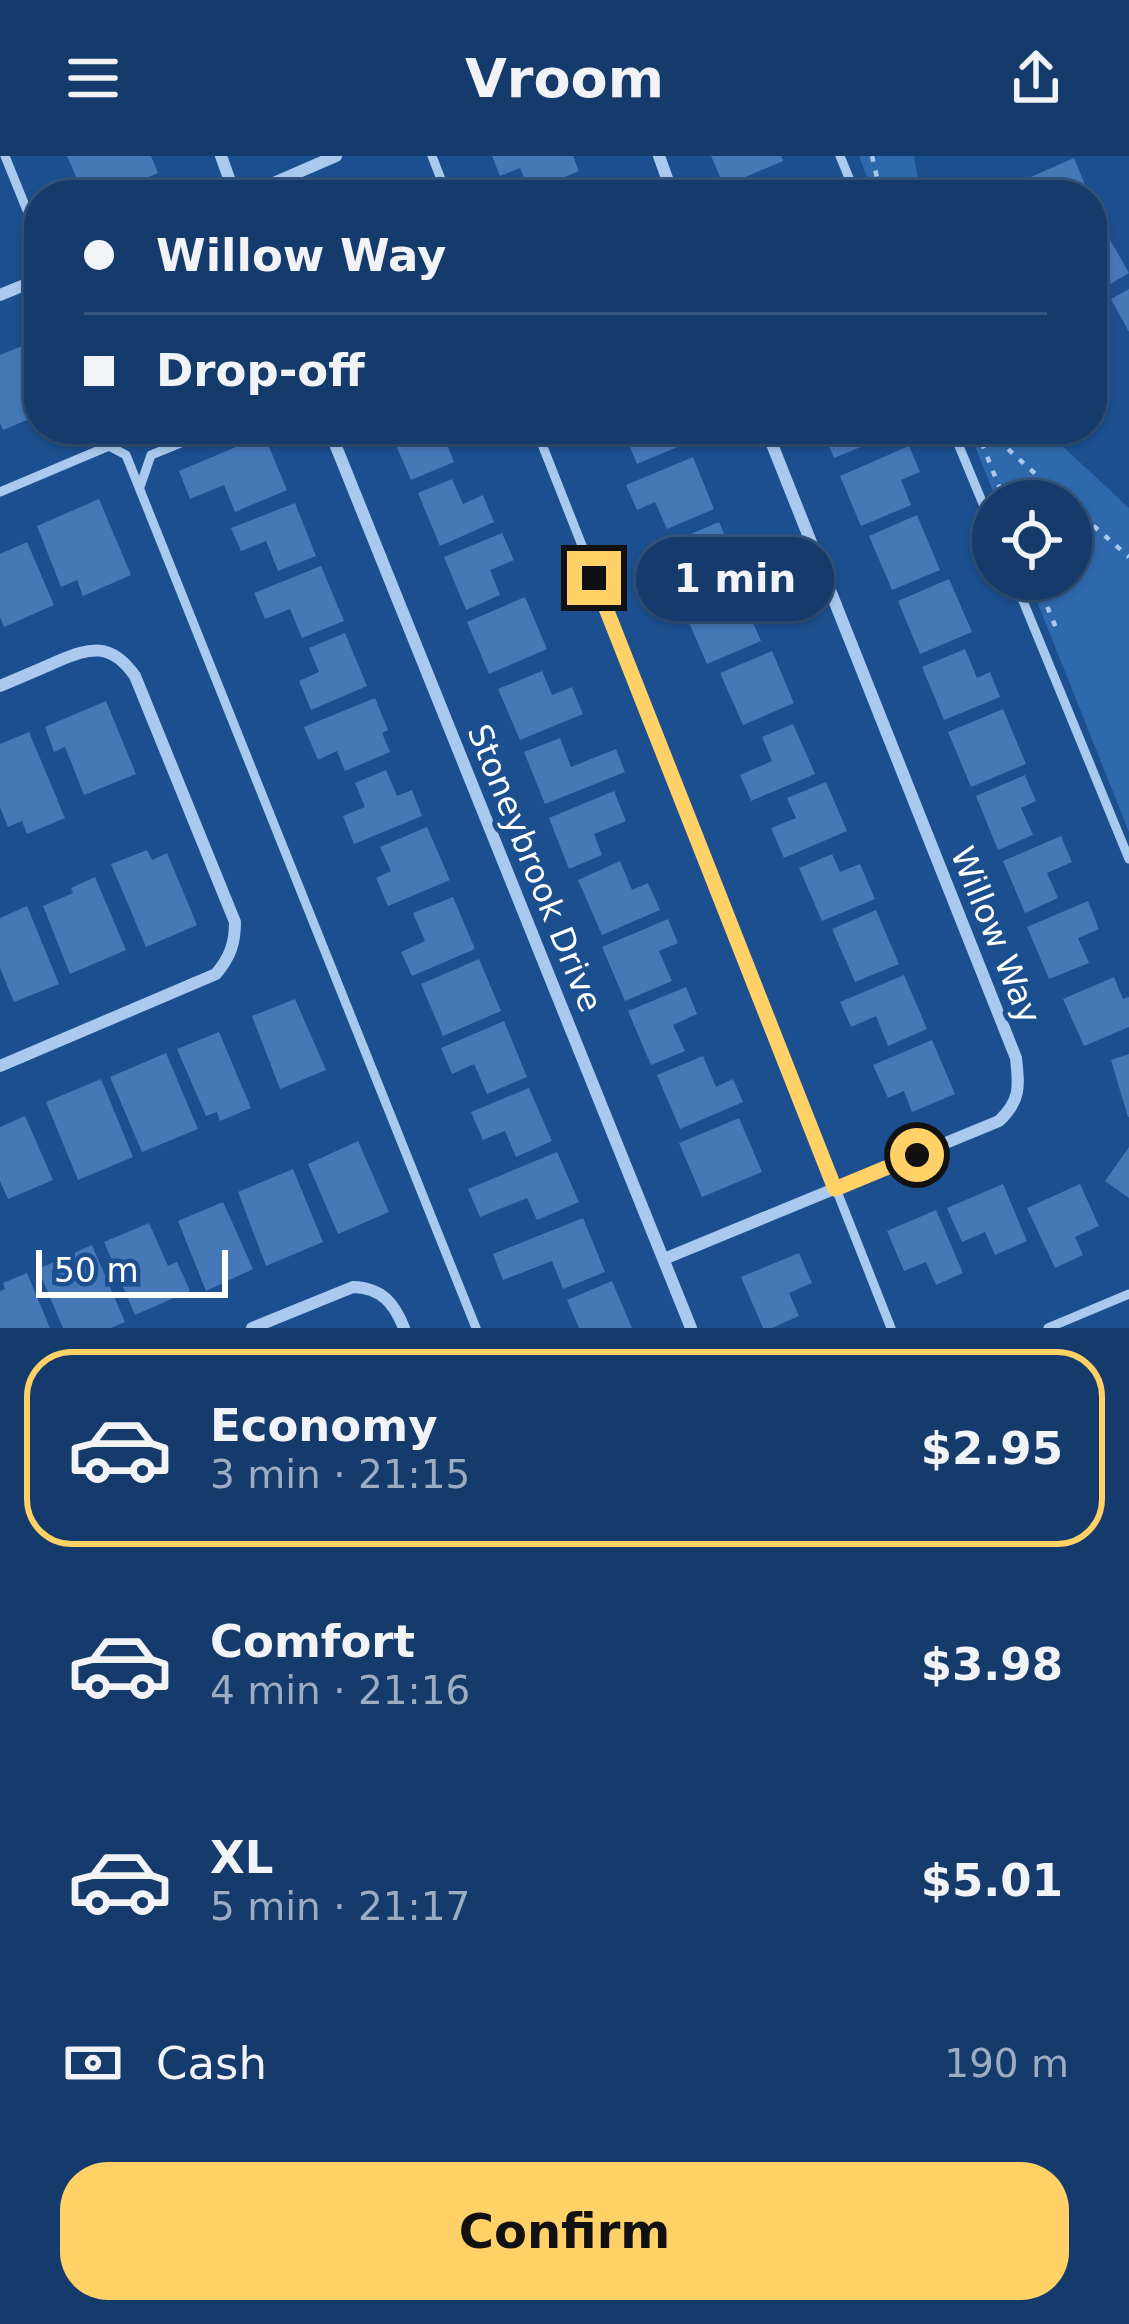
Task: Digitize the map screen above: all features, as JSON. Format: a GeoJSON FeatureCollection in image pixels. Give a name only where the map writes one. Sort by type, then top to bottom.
{"type":"FeatureCollection","features":[{"type":"Feature","properties":{"kind":"street"},"geometry":{"type":"LineString","coordinates":[[281,180],[336,156]]}},
{"type":"Feature","properties":{"kind":"street","name":"Stoneybrook Drive"},"geometry":{"type":"LineString","coordinates":[[334,444],[691,1328]]}},
{"type":"Feature","properties":{"kind":"street","name":"Willow Way"},"geometry":{"type":"LineString","coordinates":[[664,1259],[999,1121],[1013,1108],[1019,1085],[1016,1058],[772,444]]}},
{"type":"Feature","properties":{"kind":"street"},"geometry":{"type":"LineString","coordinates":[[0,686],[82,651],[113,654],[126,663],[235,922],[235,941],[216,974],[0,1066]]}},
{"type":"Feature","properties":{"kind":"street"},"geometry":{"type":"LineString","coordinates":[[252,1328],[341,1291],[366,1288],[389,1300],[404,1328]]}},
{"type":"Feature","properties":{"kind":"lane"},"geometry":{"type":"LineString","coordinates":[[5,156],[24,203]]}},
{"type":"Feature","properties":{"kind":"lane"},"geometry":{"type":"LineString","coordinates":[[139,488],[151,455],[178,444]]}},
{"type":"Feature","properties":{"kind":"lane"},"geometry":{"type":"LineString","coordinates":[[542,444],[891,1328]]}},
{"type":"Feature","properties":{"kind":"lane"},"geometry":{"type":"LineString","coordinates":[[958,444],[973,480]]}},
{"type":"Feature","properties":{"kind":"lane"},"geometry":{"type":"LineString","coordinates":[[0,492],[109,446],[126,455],[476,1328]]}},
{"type":"Feature","properties":{"kind":"lane"},"geometry":{"type":"LineString","coordinates":[[1023,600],[1129,860]]}},
{"type":"Feature","properties":{"kind":"lane"},"geometry":{"type":"LineString","coordinates":[[1048,1328],[1129,1294]]}},
{"type":"Feature","properties":{"kind":"path"},"geometry":{"type":"LineString","coordinates":[[982,444],[997,480]]}},
{"type":"Feature","properties":{"kind":"path"},"geometry":{"type":"LineString","coordinates":[[1002,444],[1042,480]]}},
{"type":"Feature","properties":{"kind":"path"},"geometry":{"type":"LineString","coordinates":[[1092,525],[1129,557]]}},
{"type":"Feature","properties":{"kind":"shaded area"},"geometry":{"type":"Polygon","coordinates":[[[859,156],[914,156],[918,180],[868,180],[859,156]]]}},
{"type":"Feature","properties":{"kind":"shaded area"},"geometry":{"type":"Polygon","coordinates":[[[974,444],[1060,444],[1129,508],[1129,832],[1036,600],[1092,600],[1092,480],[989,480],[974,444]]]}},
{"type":"Feature","properties":{"kind":"building"},"geometry":{"type":"Polygon","coordinates":[[[67,156],[151,156],[158,173],[142,180],[77,180],[67,156]]]}},
{"type":"Feature","properties":{"kind":"building"},"geometry":{"type":"Polygon","coordinates":[[[492,156],[573,156],[579,171],[558,180],[525,180],[520,168],[500,176],[492,156]]]}},
{"type":"Feature","properties":{"kind":"building"},"geometry":{"type":"Polygon","coordinates":[[[711,156],[781,156],[783,161],[738,180],[721,180],[711,156]]]}},
{"type":"Feature","properties":{"kind":"building"},"geometry":{"type":"Polygon","coordinates":[[[1074,158],[1083,180],[1026,180],[1074,158]]]}},
{"type":"Feature","properties":{"kind":"building"},"geometry":{"type":"Polygon","coordinates":[[[1107,234],[1129,273],[1107,286],[1107,234]]]}},
{"type":"Feature","properties":{"kind":"building"},"geometry":{"type":"Polygon","coordinates":[[[1129,289],[1129,332],[1111,299],[1129,289]]]}},
{"type":"Feature","properties":{"kind":"building"},"geometry":{"type":"Polygon","coordinates":[[[24,345],[24,421],[3,430],[0,423],[0,355],[24,345]]]}},
{"type":"Feature","properties":{"kind":"building"},"geometry":{"type":"Polygon","coordinates":[[[243,444],[268,444],[287,490],[235,512],[224,485],[190,499],[179,471],[243,444]]]}},
{"type":"Feature","properties":{"kind":"building"},"geometry":{"type":"Polygon","coordinates":[[[395,444],[447,444],[454,462],[411,480],[395,444]]]}},
{"type":"Feature","properties":{"kind":"building"},"geometry":{"type":"Polygon","coordinates":[[[629,444],[685,444],[637,464],[629,444]]]}},
{"type":"Feature","properties":{"kind":"building"},"geometry":{"type":"Polygon","coordinates":[[[828,444],[868,444],[834,458],[828,444]]]}},
{"type":"Feature","properties":{"kind":"building"},"geometry":{"type":"Polygon","coordinates":[[[909,446],[920,472],[901,480],[911,505],[861,526],[840,476],[909,446]]]}},
{"type":"Feature","properties":{"kind":"building"},"geometry":{"type":"Polygon","coordinates":[[[693,457],[714,509],[667,529],[655,502],[637,510],[626,485],[693,457]]]}},
{"type":"Feature","properties":{"kind":"building"},"geometry":{"type":"Polygon","coordinates":[[[452,479],[463,504],[483,495],[494,522],[440,546],[418,493],[452,479]]]}},
{"type":"Feature","properties":{"kind":"building"},"geometry":{"type":"Polygon","coordinates":[[[99,499],[131,575],[83,596],[77,580],[61,587],[37,526],[99,499]]]}},
{"type":"Feature","properties":{"kind":"building"},"geometry":{"type":"Polygon","coordinates":[[[295,503],[316,556],[278,571],[266,541],[241,551],[231,528],[295,503]]]}},
{"type":"Feature","properties":{"kind":"building"},"geometry":{"type":"Polygon","coordinates":[[[917,515],[940,570],[892,590],[869,536],[917,515]]]}},
{"type":"Feature","properties":{"kind":"building"},"geometry":{"type":"Polygon","coordinates":[[[719,522],[741,574],[677,602],[665,574],[696,561],[686,536],[719,522]]]}},
{"type":"Feature","properties":{"kind":"building"},"geometry":{"type":"Polygon","coordinates":[[[502,533],[514,560],[490,570],[500,595],[466,610],[444,557],[502,533]]]}},
{"type":"Feature","properties":{"kind":"building"},"geometry":{"type":"Polygon","coordinates":[[[27,542],[54,605],[4,627],[0,554],[27,542]]]}},
{"type":"Feature","properties":{"kind":"building"},"geometry":{"type":"Polygon","coordinates":[[[321,566],[344,621],[302,638],[290,609],[265,619],[254,593],[321,566]]]}},
{"type":"Feature","properties":{"kind":"building"},"geometry":{"type":"Polygon","coordinates":[[[949,579],[972,632],[920,654],[898,601],[949,579]]]}},
{"type":"Feature","properties":{"kind":"building"},"geometry":{"type":"Polygon","coordinates":[[[738,588],[761,641],[707,664],[684,611],[738,588]]]}},
{"type":"Feature","properties":{"kind":"building"},"geometry":{"type":"Polygon","coordinates":[[[525,597],[547,649],[489,674],[467,622],[525,597]]]}},
{"type":"Feature","properties":{"kind":"building"},"geometry":{"type":"Polygon","coordinates":[[[345,633],[367,686],[311,710],[299,681],[319,672],[309,648],[345,633]]]}},
{"type":"Feature","properties":{"kind":"building"},"geometry":{"type":"Polygon","coordinates":[[[965,649],[977,678],[990,672],[1000,697],[944,720],[922,667],[965,649]]]}},
{"type":"Feature","properties":{"kind":"building"},"geometry":{"type":"Polygon","coordinates":[[[772,651],[794,703],[743,725],[720,673],[772,651]]]}},
{"type":"Feature","properties":{"kind":"building"},"geometry":{"type":"Polygon","coordinates":[[[542,671],[552,695],[572,687],[583,714],[520,740],[498,689],[542,671]]]}},
{"type":"Feature","properties":{"kind":"building"},"geometry":{"type":"Polygon","coordinates":[[[375,698],[388,730],[382,733],[390,752],[345,771],[337,751],[318,760],[304,727],[375,698]]]}},
{"type":"Feature","properties":{"kind":"building"},"geometry":{"type":"Polygon","coordinates":[[[106,701],[136,774],[84,795],[65,747],[54,752],[45,727],[106,701]]]}},
{"type":"Feature","properties":{"kind":"building"},"geometry":{"type":"Polygon","coordinates":[[[1003,709],[1026,764],[971,787],[948,732],[1003,709]]]}},
{"type":"Feature","properties":{"kind":"building"},"geometry":{"type":"Polygon","coordinates":[[[793,724],[815,774],[751,801],[740,775],[772,761],[762,737],[793,724]]]}},
{"type":"Feature","properties":{"kind":"building"},"geometry":{"type":"Polygon","coordinates":[[[29,732],[65,818],[27,834],[22,821],[8,827],[0,807],[0,744],[29,732]]]}},
{"type":"Feature","properties":{"kind":"building"},"geometry":{"type":"Polygon","coordinates":[[[560,738],[571,767],[616,749],[625,772],[545,804],[524,752],[560,738]]]}},
{"type":"Feature","properties":{"kind":"building"},"geometry":{"type":"Polygon","coordinates":[[[386,770],[397,796],[412,790],[422,816],[354,844],[343,816],[365,807],[355,783],[386,770]]]}},
{"type":"Feature","properties":{"kind":"building"},"geometry":{"type":"Polygon","coordinates":[[[1025,775],[1036,801],[1021,808],[1033,835],[998,850],[976,796],[1025,775]]]}},
{"type":"Feature","properties":{"kind":"building"},"geometry":{"type":"Polygon","coordinates":[[[826,782],[847,831],[784,858],[771,828],[796,818],[787,798],[826,782]]]}},
{"type":"Feature","properties":{"kind":"building"},"geometry":{"type":"Polygon","coordinates":[[[614,791],[626,821],[594,834],[602,855],[569,869],[549,818],[614,791]]]}},
{"type":"Feature","properties":{"kind":"building"},"geometry":{"type":"Polygon","coordinates":[[[427,827],[450,880],[388,906],[376,878],[391,871],[380,847],[427,827]]]}},
{"type":"Feature","properties":{"kind":"building"},"geometry":{"type":"Polygon","coordinates":[[[1061,836],[1072,862],[1047,873],[1058,898],[1025,913],[1003,861],[1061,836]]]}},
{"type":"Feature","properties":{"kind":"building"},"geometry":{"type":"Polygon","coordinates":[[[147,850],[152,860],[167,853],[197,925],[146,947],[111,864],[147,850]]]}},
{"type":"Feature","properties":{"kind":"building"},"geometry":{"type":"Polygon","coordinates":[[[832,854],[840,872],[860,864],[875,899],[822,921],[799,868],[832,854]]]}},
{"type":"Feature","properties":{"kind":"building"},"geometry":{"type":"Polygon","coordinates":[[[620,861],[632,890],[648,883],[660,910],[602,935],[578,880],[620,861]]]}},
{"type":"Feature","properties":{"kind":"building"},"geometry":{"type":"Polygon","coordinates":[[[95,877],[126,950],[70,974],[43,906],[95,877]]]}},
{"type":"Feature","properties":{"kind":"building"},"geometry":{"type":"Polygon","coordinates":[[[453,897],[475,949],[412,976],[401,952],[425,941],[413,913],[453,897]]]}},
{"type":"Feature","properties":{"kind":"building"},"geometry":{"type":"Polygon","coordinates":[[[1088,901],[1099,929],[1078,938],[1089,963],[1049,979],[1027,927],[1088,901]]]}},
{"type":"Feature","properties":{"kind":"building"},"geometry":{"type":"Polygon","coordinates":[[[27,906],[59,984],[14,1002],[0,968],[0,918],[27,906]]]}},
{"type":"Feature","properties":{"kind":"building"},"geometry":{"type":"Polygon","coordinates":[[[876,910],[899,964],[855,982],[832,929],[876,910]]]}},
{"type":"Feature","properties":{"kind":"building"},"geometry":{"type":"Polygon","coordinates":[[[668,919],[678,943],[659,951],[672,981],[625,1001],[602,947],[668,919]]]}},
{"type":"Feature","properties":{"kind":"building"},"geometry":{"type":"Polygon","coordinates":[[[479,959],[501,1011],[443,1036],[421,984],[479,959]]]}},
{"type":"Feature","properties":{"kind":"building"},"geometry":{"type":"Polygon","coordinates":[[[904,975],[927,1029],[888,1046],[876,1016],[851,1027],[840,1002],[904,975]]]}},
{"type":"Feature","properties":{"kind":"building"},"geometry":{"type":"Polygon","coordinates":[[[1114,977],[1123,999],[1129,997],[1129,1027],[1084,1046],[1063,999],[1114,977]]]}},
{"type":"Feature","properties":{"kind":"building"},"geometry":{"type":"Polygon","coordinates":[[[686,987],[697,1014],[673,1025],[685,1051],[651,1065],[628,1011],[686,987]]]}},
{"type":"Feature","properties":{"kind":"building"},"geometry":{"type":"Polygon","coordinates":[[[295,999],[326,1070],[280,1089],[252,1016],[295,999]]]}},
{"type":"Feature","properties":{"kind":"building"},"geometry":{"type":"Polygon","coordinates":[[[504,1021],[527,1077],[487,1094],[474,1064],[452,1074],[441,1048],[504,1021]]]}},
{"type":"Feature","properties":{"kind":"building"},"geometry":{"type":"Polygon","coordinates":[[[219,1032],[251,1108],[220,1121],[217,1112],[206,1116],[177,1049],[219,1032]]]}},
{"type":"Feature","properties":{"kind":"building"},"geometry":{"type":"Polygon","coordinates":[[[932,1040],[955,1094],[912,1112],[904,1091],[888,1098],[873,1065],[932,1040]]]}},
{"type":"Feature","properties":{"kind":"building"},"geometry":{"type":"Polygon","coordinates":[[[166,1053],[198,1129],[142,1152],[110,1077],[166,1053]]]}},
{"type":"Feature","properties":{"kind":"building"},"geometry":{"type":"Polygon","coordinates":[[[1129,1054],[1129,1117],[1128,1117],[1111,1060],[1129,1054]]]}},
{"type":"Feature","properties":{"kind":"building"},"geometry":{"type":"Polygon","coordinates":[[[703,1056],[716,1087],[733,1079],[743,1102],[680,1129],[657,1075],[703,1056]]]}},
{"type":"Feature","properties":{"kind":"building"},"geometry":{"type":"Polygon","coordinates":[[[101,1079],[133,1157],[78,1180],[46,1102],[101,1079]]]}},
{"type":"Feature","properties":{"kind":"building"},"geometry":{"type":"Polygon","coordinates":[[[529,1088],[552,1141],[516,1157],[505,1131],[483,1140],[471,1112],[529,1088]]]}},
{"type":"Feature","properties":{"kind":"building"},"geometry":{"type":"Polygon","coordinates":[[[25,1116],[53,1180],[8,1199],[0,1181],[0,1127],[25,1116]]]}},
{"type":"Feature","properties":{"kind":"building"},"geometry":{"type":"Polygon","coordinates":[[[739,1118],[762,1172],[702,1197],[679,1143],[739,1118]]]}},
{"type":"Feature","properties":{"kind":"building"},"geometry":{"type":"Polygon","coordinates":[[[358,1141],[389,1212],[338,1234],[308,1164],[358,1141]]]}},
{"type":"Feature","properties":{"kind":"building"},"geometry":{"type":"Polygon","coordinates":[[[1129,1147],[1129,1198],[1105,1181],[1129,1147]]]}},
{"type":"Feature","properties":{"kind":"building"},"geometry":{"type":"Polygon","coordinates":[[[557,1152],[579,1202],[537,1220],[527,1198],[480,1217],[468,1189],[557,1152]]]}},
{"type":"Feature","properties":{"kind":"building"},"geometry":{"type":"Polygon","coordinates":[[[293,1169],[323,1242],[266,1266],[238,1192],[293,1169]]]}},
{"type":"Feature","properties":{"kind":"building"},"geometry":{"type":"Polygon","coordinates":[[[1003,1184],[1027,1241],[995,1255],[985,1232],[962,1242],[947,1208],[1003,1184]]]}},
{"type":"Feature","properties":{"kind":"building"},"geometry":{"type":"Polygon","coordinates":[[[1080,1184],[1099,1226],[1075,1237],[1083,1255],[1055,1268],[1027,1208],[1080,1184]]]}},
{"type":"Feature","properties":{"kind":"building"},"geometry":{"type":"Polygon","coordinates":[[[223,1202],[253,1269],[206,1291],[178,1221],[223,1202]]]}},
{"type":"Feature","properties":{"kind":"building"},"geometry":{"type":"Polygon","coordinates":[[[936,1210],[963,1273],[936,1285],[926,1262],[904,1271],[887,1231],[936,1210]]]}},
{"type":"Feature","properties":{"kind":"building"},"geometry":{"type":"Polygon","coordinates":[[[583,1218],[605,1272],[563,1289],[552,1261],[503,1280],[493,1254],[583,1218]]]}},
{"type":"Feature","properties":{"kind":"building"},"geometry":{"type":"Polygon","coordinates":[[[149,1223],[168,1266],[177,1262],[190,1291],[135,1315],[104,1242],[149,1223]]]}},
{"type":"Feature","properties":{"kind":"building"},"geometry":{"type":"Polygon","coordinates":[[[92,1245],[125,1322],[111,1328],[63,1328],[38,1269],[92,1245]]]}},
{"type":"Feature","properties":{"kind":"building"},"geometry":{"type":"Polygon","coordinates":[[[799,1253],[812,1283],[789,1293],[799,1316],[763,1328],[741,1277],[799,1253]]]}},
{"type":"Feature","properties":{"kind":"building"},"geometry":{"type":"Polygon","coordinates":[[[27,1273],[50,1328],[0,1328],[3,1283],[27,1273]]]}},
{"type":"Feature","properties":{"kind":"building"},"geometry":{"type":"Polygon","coordinates":[[[612,1281],[632,1328],[579,1328],[567,1300],[612,1281]]]}},
{"type":"Feature","properties":{"kind":"route"},"geometry":{"type":"LineString","coordinates":[[594,578],[835,1189],[917,1155]]}}]}
